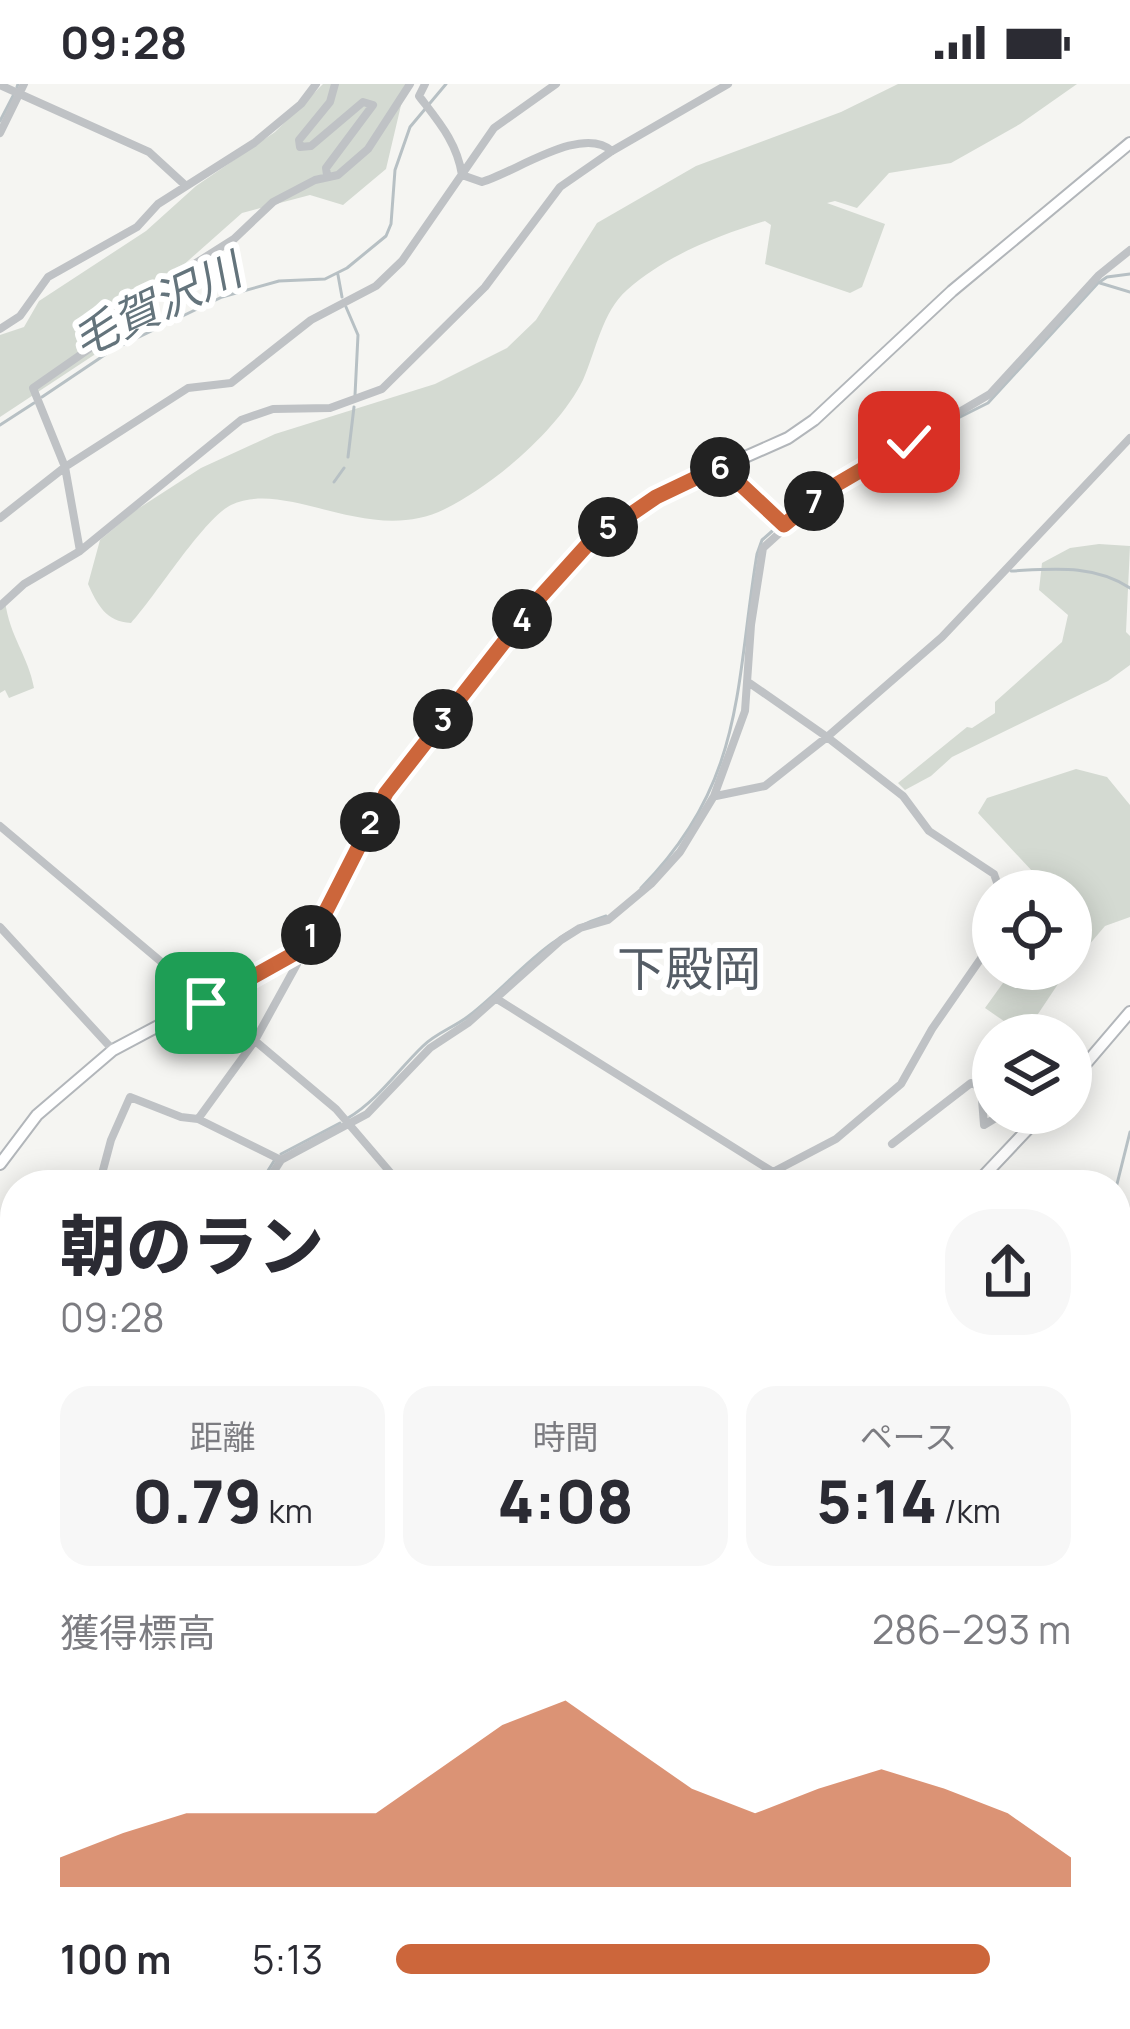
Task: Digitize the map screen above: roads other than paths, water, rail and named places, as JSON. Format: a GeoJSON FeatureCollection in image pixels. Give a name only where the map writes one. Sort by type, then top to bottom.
{"type":"FeatureCollection","features":[{"type":"Feature","properties":{"kind":"main road"},"geometry":{"type":"LineString","coordinates":[[0,1164],[37,1115],[113,1050],[299,951],[327,909],[386,793],[589,543],[620,518],[788,438],[814,420],[952,292],[1130,143]]}},
{"type":"Feature","properties":{"kind":"main road"},"geometry":{"type":"LineString","coordinates":[[1092,1056],[1130,1012]]}},
{"type":"Feature","properties":{"kind":"main road"},"geometry":{"type":"LineString","coordinates":[[990,1170],[1024,1134]]}},
{"type":"Feature","properties":{"kind":"street"},"geometry":{"type":"LineString","coordinates":[[0,133],[24,84]]}},
{"type":"Feature","properties":{"kind":"street"},"geometry":{"type":"LineString","coordinates":[[0,329],[20,316],[48,277],[136,227],[158,204],[254,143],[301,104],[316,84]]}},
{"type":"Feature","properties":{"kind":"street"},"geometry":{"type":"LineString","coordinates":[[327,176],[326,168],[373,105],[363,102],[311,146],[300,147],[299,140],[330,102],[335,84]]}},
{"type":"Feature","properties":{"kind":"street"},"geometry":{"type":"LineString","coordinates":[[80,551],[64,467],[33,388],[132,320],[188,268],[234,239],[273,202],[338,175],[368,149],[410,84]]}},
{"type":"Feature","properties":{"kind":"street"},"geometry":{"type":"LineString","coordinates":[[425,84],[419,96],[456,148],[462,175]]}},
{"type":"Feature","properties":{"kind":"street"},"geometry":{"type":"LineString","coordinates":[[0,518],[64,467],[188,388],[231,383],[311,320],[376,286],[402,261],[504,117],[556,84]]}},
{"type":"Feature","properties":{"kind":"street"},"geometry":{"type":"LineString","coordinates":[[0,606],[24,584],[80,551],[241,420],[273,410],[330,408],[382,389],[485,287],[560,187],[728,84]]}},
{"type":"Feature","properties":{"kind":"street"},"geometry":{"type":"LineString","coordinates":[[0,85],[148,152],[185,185]]}},
{"type":"Feature","properties":{"kind":"street"},"geometry":{"type":"LineString","coordinates":[[462,175],[482,182],[591,141],[602,141],[612,151]]}},
{"type":"Feature","properties":{"kind":"street"},"geometry":{"type":"LineString","coordinates":[[273,1170],[278,1159],[367,1114],[430,1048],[561,940],[628,906],[680,852],[714,796],[745,711],[763,548],[827,490],[990,394],[1099,275],[1130,250]]}},
{"type":"Feature","properties":{"kind":"street"},"geometry":{"type":"LineString","coordinates":[[714,796],[765,786],[827,737],[942,638],[1130,438]]}},
{"type":"Feature","properties":{"kind":"street"},"geometry":{"type":"LineString","coordinates":[[721,466],[784,525]]}},
{"type":"Feature","properties":{"kind":"street"},"geometry":{"type":"LineString","coordinates":[[748,682],[903,796],[929,831],[988,870]]}},
{"type":"Feature","properties":{"kind":"street"},"geometry":{"type":"LineString","coordinates":[[0,826],[336,1109],[387,1170]]}},
{"type":"Feature","properties":{"kind":"street"},"geometry":{"type":"LineString","coordinates":[[0,927],[113,1050]]}},
{"type":"Feature","properties":{"kind":"street"},"geometry":{"type":"LineString","coordinates":[[198,1119],[254,1042],[297,964],[299,951]]}},
{"type":"Feature","properties":{"kind":"street"},"geometry":{"type":"LineString","coordinates":[[776,1170],[836,1138],[901,1084],[972,971]]}},
{"type":"Feature","properties":{"kind":"street"},"geometry":{"type":"LineString","coordinates":[[496,998],[769,1170]]}},
{"type":"Feature","properties":{"kind":"street"},"geometry":{"type":"LineString","coordinates":[[892,1144],[972,1083]]}},
{"type":"Feature","properties":{"kind":"street"},"geometry":{"type":"LineString","coordinates":[[103,1170],[130,1097],[181,1118],[198,1119],[278,1159]]}},
{"type":"Feature","properties":{"kind":"waterway","name":"毛賀沢川"},"geometry":{"type":"LineString","coordinates":[[42,397],[112,350],[222,297],[279,281],[325,279],[347,268],[386,236],[395,170],[410,127],[446,84]]}},
{"type":"Feature","properties":{"kind":"waterway"},"geometry":{"type":"LineString","coordinates":[[0,121],[13,96]]}},
{"type":"Feature","properties":{"kind":"waterway"},"geometry":{"type":"LineString","coordinates":[[930,432],[988,403],[1098,283],[1130,274]]}},
{"type":"Feature","properties":{"kind":"waterway"},"geometry":{"type":"LineString","coordinates":[[338,275],[342,297]]}},
{"type":"Feature","properties":{"kind":"waterway"},"geometry":{"type":"LineString","coordinates":[[1100,283],[1130,292]]}},
{"type":"Feature","properties":{"kind":"waterway"},"geometry":{"type":"LineString","coordinates":[[346,307],[358,335],[355,395]]}},
{"type":"Feature","properties":{"kind":"waterway","name":"毛賀沢川"},"geometry":{"type":"LineString","coordinates":[[0,425],[34,403]]}},
{"type":"Feature","properties":{"kind":"waterway"},"geometry":{"type":"LineString","coordinates":[[348,457],[354,407]]}},
{"type":"Feature","properties":{"kind":"waterway"},"geometry":{"type":"LineString","coordinates":[[827,486],[922,429]]}},
{"type":"Feature","properties":{"kind":"waterway"},"geometry":{"type":"LineString","coordinates":[[334,482],[344,468]]}},
{"type":"Feature","properties":{"kind":"waterway"},"geometry":{"type":"LineString","coordinates":[[785,519],[820,492]]}},
{"type":"Feature","properties":{"kind":"waterway"},"geometry":{"type":"LineString","coordinates":[[641,888],[675,849],[718,771],[738,690],[757,554],[762,540],[778,526]]}},
{"type":"Feature","properties":{"kind":"waterway"},"geometry":{"type":"LineString","coordinates":[[1011,571],[1087,572],[1130,588]]}},
{"type":"Feature","properties":{"kind":"waterway"},"geometry":{"type":"LineString","coordinates":[[348,1118],[428,1041],[470,1015],[549,946],[606,916]]}},
{"type":"Feature","properties":{"kind":"waterway"},"geometry":{"type":"LineString","coordinates":[[281,1154],[340,1123]]}},
{"type":"Feature","properties":{"kind":"waterway"},"geometry":{"type":"LineString","coordinates":[[1120,1170],[1130,1132]]}},
{"type":"Feature","properties":{"kind":"waterway"},"geometry":{"type":"LineString","coordinates":[[268,1170],[274,1161]]}},
{"type":"Feature","properties":{"kind":"district","name":"下殿岡"},"geometry":{"type":"Point","coordinates":[689,967]}}]}
